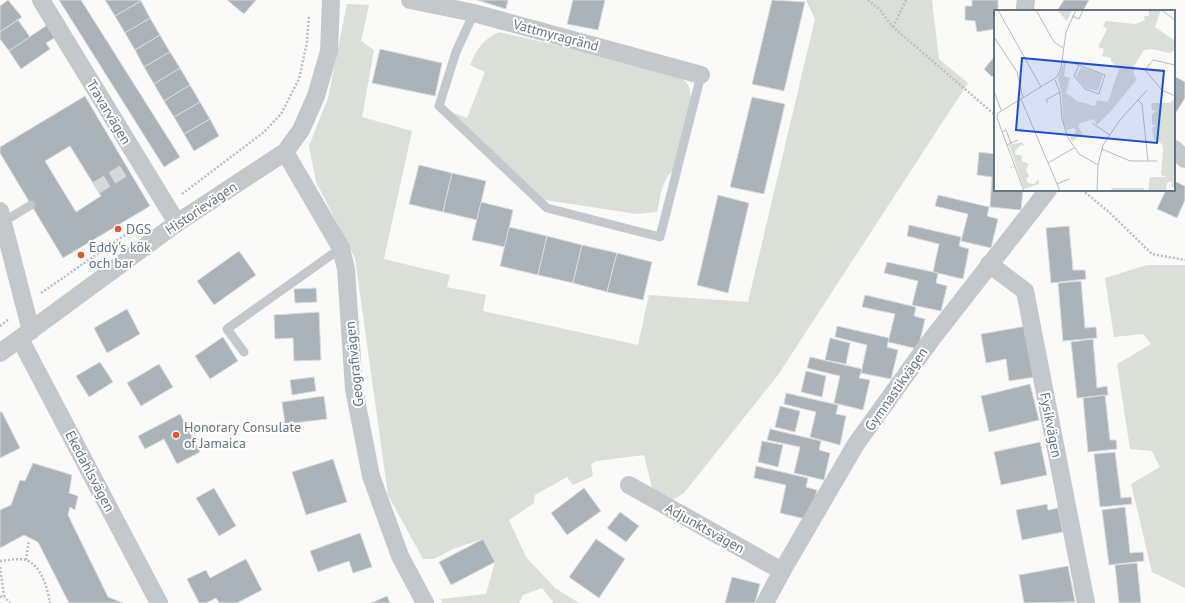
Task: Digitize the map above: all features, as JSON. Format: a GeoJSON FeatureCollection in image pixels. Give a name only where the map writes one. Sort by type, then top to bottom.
{"type":"FeatureCollection","features":[{"type":"Feature","properties":{"kind":"street","name":"Travarvägen"},"geometry":{"type":"LineString","coordinates":[[41,0],[166,206],[178,223]]}},
{"type":"Feature","properties":{"kind":"street","name":"Historievägen"},"geometry":{"type":"LineString","coordinates":[[0,353],[178,223],[285,152],[301,130],[316,96],[329,51],[331,0]]}},
{"type":"Feature","properties":{"kind":"street","name":"Vattmyragränd"},"geometry":{"type":"LineString","coordinates":[[410,0],[474,13],[701,75]]}},
{"type":"Feature","properties":{"kind":"street"},"geometry":{"type":"LineString","coordinates":[[1026,0],[1026,10]]}},
{"type":"Feature","properties":{"kind":"street"},"geometry":{"type":"LineString","coordinates":[[1175,150],[1185,159]]}},
{"type":"Feature","properties":{"kind":"street","name":"Geografivägen"},"geometry":{"type":"LineString","coordinates":[[285,152],[341,248],[346,268],[354,389],[371,476],[400,556],[425,603]]}},
{"type":"Feature","properties":{"kind":"street","name":"Gymnastikvägen"},"geometry":{"type":"LineString","coordinates":[[765,603],[856,444],[931,340],[1047,191]]}},
{"type":"Feature","properties":{"kind":"street","name":"Ekedahlsvägen"},"geometry":{"type":"LineString","coordinates":[[2,216],[24,304],[26,335],[159,603]]}},
{"type":"Feature","properties":{"kind":"street","name":"Fysikvägen"},"geometry":{"type":"LineString","coordinates":[[989,264],[1025,291],[1086,603]]}},
{"type":"Feature","properties":{"kind":"street","name":"Adjunktsvägen"},"geometry":{"type":"LineString","coordinates":[[629,485],[782,571]]}},
{"type":"Feature","properties":{"kind":"lane"},"geometry":{"type":"LineString","coordinates":[[474,13],[456,52],[439,106],[547,208],[660,237],[701,75]]}},
{"type":"Feature","properties":{"kind":"lane"},"geometry":{"type":"LineString","coordinates":[[2,216],[31,205]]}},
{"type":"Feature","properties":{"kind":"lane"},"geometry":{"type":"LineString","coordinates":[[244,352],[227,329],[341,248]]}},
{"type":"Feature","properties":{"kind":"path"},"geometry":{"type":"LineString","coordinates":[[868,0],[879,9],[893,27],[994,114]]}},
{"type":"Feature","properties":{"kind":"path"},"geometry":{"type":"LineString","coordinates":[[893,27],[906,0]]}},
{"type":"Feature","properties":{"kind":"path"},"geometry":{"type":"LineString","coordinates":[[166,206],[264,132],[281,114],[299,79],[307,42],[310,14]]}},
{"type":"Feature","properties":{"kind":"path"},"geometry":{"type":"LineString","coordinates":[[1083,191],[1109,212],[1152,254],[1185,260]]}},
{"type":"Feature","properties":{"kind":"path"},"geometry":{"type":"LineString","coordinates":[[24,304],[140,224]]}},
{"type":"Feature","properties":{"kind":"path"},"geometry":{"type":"LineString","coordinates":[[26,560],[29,540]]}},
{"type":"Feature","properties":{"kind":"path"},"geometry":{"type":"LineString","coordinates":[[0,561],[26,560],[36,568],[46,586],[50,603]]}},
{"type":"Feature","properties":{"kind":"path"},"geometry":{"type":"LineString","coordinates":[[0,567],[4,596],[10,603]]}},
{"type":"Feature","properties":{"kind":"path"},"geometry":{"type":"LineString","coordinates":[[0,597],[4,596]]}},
{"type":"Feature","properties":{"kind":"shaded area"},"geometry":{"type":"Polygon","coordinates":[[[806,0],[932,0],[939,59],[968,83],[778,375],[684,493],[673,500],[652,488],[644,455],[597,461],[591,464],[593,476],[573,485],[567,477],[535,495],[534,503],[509,520],[526,557],[555,588],[579,603],[554,603],[542,588],[523,595],[519,603],[442,603],[441,599],[486,594],[495,562],[483,539],[455,548],[434,559],[423,559],[388,495],[355,258],[316,182],[309,146],[328,98],[347,4],[369,5],[361,41],[374,50],[362,117],[412,131],[384,259],[450,275],[447,287],[486,295],[483,311],[638,345],[649,295],[748,302],[815,19],[806,0]]]}},
{"type":"Feature","properties":{"kind":"shaded area"},"geometry":{"type":"Polygon","coordinates":[[[499,32],[668,71],[679,76],[686,82],[690,93],[691,103],[685,138],[678,168],[665,180],[657,212],[637,214],[545,200],[451,112],[467,118],[485,72],[470,65],[475,54],[484,42],[499,32]]]}},
{"type":"Feature","properties":{"kind":"shaded area"},"geometry":{"type":"Polygon","coordinates":[[[1147,265],[1185,265],[1185,588],[1152,572],[1131,484],[1160,467],[1152,451],[1130,449],[1117,364],[1151,344],[1143,334],[1114,337],[1105,278],[1147,265]]]}},
{"type":"Feature","properties":{"kind":"building"},"geometry":{"type":"Polygon","coordinates":[[[8,0],[22,17],[0,32],[0,6],[8,0]]]}},
{"type":"Feature","properties":{"kind":"building"},"geometry":{"type":"Polygon","coordinates":[[[59,0],[81,0],[180,157],[164,167],[59,0]]]}},
{"type":"Feature","properties":{"kind":"building"},"geometry":{"type":"Polygon","coordinates":[[[105,0],[140,0],[141,1],[115,16],[105,0]]]}},
{"type":"Feature","properties":{"kind":"building"},"geometry":{"type":"Polygon","coordinates":[[[227,0],[256,0],[244,14],[227,0]]]}},
{"type":"Feature","properties":{"kind":"building"},"geometry":{"type":"Polygon","coordinates":[[[477,0],[508,0],[506,9],[477,0]]]}},
{"type":"Feature","properties":{"kind":"building"},"geometry":{"type":"Polygon","coordinates":[[[573,0],[605,0],[598,30],[567,24],[573,0]]]}},
{"type":"Feature","properties":{"kind":"building"},"geometry":{"type":"Polygon","coordinates":[[[772,0],[805,2],[784,91],[752,84],[772,0]]]}},
{"type":"Feature","properties":{"kind":"building"},"geometry":{"type":"Polygon","coordinates":[[[972,0],[998,0],[998,10],[994,10],[994,29],[977,32],[975,21],[965,20],[965,6],[972,6],[972,0]]]}},
{"type":"Feature","properties":{"kind":"building"},"geometry":{"type":"Polygon","coordinates":[[[1064,0],[1089,0],[1084,10],[1058,10],[1064,0]]]}},
{"type":"Feature","properties":{"kind":"building"},"geometry":{"type":"Polygon","coordinates":[[[141,1],[150,18],[125,33],[115,16],[141,1]]]}},
{"type":"Feature","properties":{"kind":"building"},"geometry":{"type":"Polygon","coordinates":[[[150,18],[160,35],[135,50],[125,33],[150,18]]]}},
{"type":"Feature","properties":{"kind":"building"},"geometry":{"type":"Polygon","coordinates":[[[18,20],[30,37],[9,51],[0,39],[0,32],[18,20]]]}},
{"type":"Feature","properties":{"kind":"building"},"geometry":{"type":"Polygon","coordinates":[[[50,23],[58,36],[46,43],[50,49],[21,69],[9,51],[50,23]]]}},
{"type":"Feature","properties":{"kind":"building"},"geometry":{"type":"Polygon","coordinates":[[[160,35],[170,52],[144,67],[135,50],[160,35]]]}},
{"type":"Feature","properties":{"kind":"building"},"geometry":{"type":"Polygon","coordinates":[[[380,49],[442,63],[435,96],[372,83],[380,49]]]}},
{"type":"Feature","properties":{"kind":"building"},"geometry":{"type":"Polygon","coordinates":[[[170,52],[180,68],[154,84],[144,67],[170,52]]]}},
{"type":"Feature","properties":{"kind":"building"},"geometry":{"type":"Polygon","coordinates":[[[994,57],[994,75],[992,77],[984,69],[994,57]]]}},
{"type":"Feature","properties":{"kind":"building"},"geometry":{"type":"Polygon","coordinates":[[[180,68],[190,85],[164,101],[154,84],[180,68]]]}},
{"type":"Feature","properties":{"kind":"building"},"geometry":{"type":"Polygon","coordinates":[[[1175,77],[1185,82],[1185,98],[1175,114],[1175,77]]]}},
{"type":"Feature","properties":{"kind":"building"},"geometry":{"type":"Polygon","coordinates":[[[190,85],[200,102],[174,117],[164,101],[190,85]]]}},
{"type":"Feature","properties":{"kind":"building"},"geometry":{"type":"Polygon","coordinates":[[[85,96],[150,206],[63,258],[0,153],[0,147],[85,96]],[[70,146],[45,161],[76,212],[101,196],[70,146]]]}},
{"type":"Feature","properties":{"kind":"building"},"geometry":{"type":"Polygon","coordinates":[[[752,97],[785,104],[764,194],[730,187],[752,97]]]}},
{"type":"Feature","properties":{"kind":"building"},"geometry":{"type":"Polygon","coordinates":[[[200,102],[210,119],[184,134],[174,117],[200,102]]]}},
{"type":"Feature","properties":{"kind":"building"},"geometry":{"type":"Polygon","coordinates":[[[210,119],[219,136],[194,151],[184,134],[210,119]]]}},
{"type":"Feature","properties":{"kind":"building"},"geometry":{"type":"Polygon","coordinates":[[[979,152],[994,154],[994,191],[1023,191],[1021,210],[990,207],[992,177],[977,175],[979,152]]]}},
{"type":"Feature","properties":{"kind":"building"},"geometry":{"type":"Polygon","coordinates":[[[419,165],[452,173],[443,212],[409,204],[419,165]]]}},
{"type":"Feature","properties":{"kind":"building"},"geometry":{"type":"Polygon","coordinates":[[[452,173],[486,181],[477,220],[443,212],[452,173]]]}},
{"type":"Feature","properties":{"kind":"building"},"geometry":{"type":"Polygon","coordinates":[[[1175,181],[1185,186],[1185,200],[1177,218],[1157,209],[1166,191],[1175,191],[1175,181]]]}},
{"type":"Feature","properties":{"kind":"building"},"geometry":{"type":"Polygon","coordinates":[[[718,195],[749,203],[728,293],[697,285],[718,195]]]}},
{"type":"Feature","properties":{"kind":"building"},"geometry":{"type":"Polygon","coordinates":[[[938,195],[989,207],[987,216],[998,219],[991,248],[961,241],[968,214],[935,206],[938,195]]]}},
{"type":"Feature","properties":{"kind":"building"},"geometry":{"type":"Polygon","coordinates":[[[481,202],[513,210],[505,247],[472,240],[481,202]]]}},
{"type":"Feature","properties":{"kind":"building"},"geometry":{"type":"Polygon","coordinates":[[[909,225],[961,237],[959,246],[969,249],[963,279],[933,272],[939,244],[907,236],[909,225]]]}},
{"type":"Feature","properties":{"kind":"building"},"geometry":{"type":"Polygon","coordinates":[[[1069,226],[1073,270],[1085,270],[1086,279],[1051,283],[1046,228],[1069,226]]]}},
{"type":"Feature","properties":{"kind":"building"},"geometry":{"type":"Polygon","coordinates":[[[509,227],[547,236],[538,275],[500,266],[509,227]]]}},
{"type":"Feature","properties":{"kind":"building"},"geometry":{"type":"Polygon","coordinates":[[[547,236],[582,245],[573,283],[538,275],[547,236]]]}},
{"type":"Feature","properties":{"kind":"building"},"geometry":{"type":"Polygon","coordinates":[[[582,245],[617,253],[607,292],[573,283],[582,245]]]}},
{"type":"Feature","properties":{"kind":"building"},"geometry":{"type":"Polygon","coordinates":[[[239,251],[256,275],[214,305],[197,281],[239,251]]]}},
{"type":"Feature","properties":{"kind":"building"},"geometry":{"type":"Polygon","coordinates":[[[617,253],[652,262],[643,300],[607,292],[617,253]]]}},
{"type":"Feature","properties":{"kind":"building"},"geometry":{"type":"Polygon","coordinates":[[[887,262],[938,273],[936,283],[947,286],[941,311],[912,305],[918,281],[884,273],[887,262]]]}},
{"type":"Feature","properties":{"kind":"building"},"geometry":{"type":"Polygon","coordinates":[[[1081,281],[1085,328],[1096,327],[1097,338],[1063,341],[1058,283],[1081,281]]]}},
{"type":"Feature","properties":{"kind":"building"},"geometry":{"type":"Polygon","coordinates":[[[316,288],[317,302],[295,303],[294,289],[316,288]]]}},
{"type":"Feature","properties":{"kind":"building"},"geometry":{"type":"Polygon","coordinates":[[[865,295],[916,307],[914,316],[925,319],[918,349],[888,342],[895,314],[862,307],[865,295]]]}},
{"type":"Feature","properties":{"kind":"building"},"geometry":{"type":"Polygon","coordinates":[[[127,309],[140,334],[107,353],[94,328],[127,309]]]}},
{"type":"Feature","properties":{"kind":"building"},"geometry":{"type":"Polygon","coordinates":[[[319,312],[321,360],[294,361],[293,338],[275,339],[274,315],[319,312]]]}},
{"type":"Feature","properties":{"kind":"building"},"geometry":{"type":"Polygon","coordinates":[[[837,326],[889,338],[887,347],[898,350],[891,379],[861,373],[867,345],[835,337],[837,326]]]}},
{"type":"Feature","properties":{"kind":"building"},"geometry":{"type":"Polygon","coordinates":[[[1027,326],[1035,377],[1009,381],[1006,359],[986,363],[981,334],[1027,326]]]}},
{"type":"Feature","properties":{"kind":"building"},"geometry":{"type":"Polygon","coordinates":[[[223,337],[238,361],[210,379],[195,356],[223,337]]]}},
{"type":"Feature","properties":{"kind":"building"},"geometry":{"type":"Polygon","coordinates":[[[830,338],[850,343],[846,364],[825,360],[830,338]]]}},
{"type":"Feature","properties":{"kind":"building"},"geometry":{"type":"Polygon","coordinates":[[[1093,339],[1097,388],[1107,386],[1108,395],[1077,398],[1071,342],[1093,339]]]}},
{"type":"Feature","properties":{"kind":"building"},"geometry":{"type":"Polygon","coordinates":[[[810,357],[862,369],[859,378],[870,380],[863,410],[834,403],[840,376],[807,368],[810,357]]]}},
{"type":"Feature","properties":{"kind":"building"},"geometry":{"type":"Polygon","coordinates":[[[100,362],[113,382],[89,397],[76,376],[100,362]]]}},
{"type":"Feature","properties":{"kind":"building"},"geometry":{"type":"Polygon","coordinates":[[[159,364],[173,387],[141,406],[127,383],[159,364]]]}},
{"type":"Feature","properties":{"kind":"building"},"geometry":{"type":"Polygon","coordinates":[[[806,371],[826,376],[822,397],[801,392],[806,371]]]}},
{"type":"Feature","properties":{"kind":"building"},"geometry":{"type":"Polygon","coordinates":[[[314,377],[316,391],[292,395],[290,380],[314,377]]]}},
{"type":"Feature","properties":{"kind":"building"},"geometry":{"type":"Polygon","coordinates":[[[1030,384],[1039,420],[989,432],[981,396],[1030,384]]]}},
{"type":"Feature","properties":{"kind":"building"},"geometry":{"type":"Polygon","coordinates":[[[786,393],[838,405],[836,414],[846,416],[840,445],[810,437],[816,412],[784,404],[786,393]]]}},
{"type":"Feature","properties":{"kind":"building"},"geometry":{"type":"Polygon","coordinates":[[[1105,395],[1110,440],[1116,440],[1117,449],[1088,452],[1083,398],[1105,395]]]}},
{"type":"Feature","properties":{"kind":"building"},"geometry":{"type":"Polygon","coordinates":[[[324,396],[327,419],[285,424],[282,402],[324,396]]]}},
{"type":"Feature","properties":{"kind":"building"},"geometry":{"type":"Polygon","coordinates":[[[780,406],[800,411],[795,432],[775,427],[780,406]]]}},
{"type":"Feature","properties":{"kind":"building"},"geometry":{"type":"Polygon","coordinates":[[[0,412],[2,412],[20,448],[0,458],[0,412]]]}},
{"type":"Feature","properties":{"kind":"building"},"geometry":{"type":"Polygon","coordinates":[[[180,414],[200,452],[177,464],[164,439],[145,449],[138,436],[180,414]]]}},
{"type":"Feature","properties":{"kind":"building"},"geometry":{"type":"Polygon","coordinates":[[[770,429],[821,441],[819,450],[830,453],[824,480],[794,473],[800,447],[767,440],[770,429]]]}},
{"type":"Feature","properties":{"kind":"building"},"geometry":{"type":"Polygon","coordinates":[[[762,441],[783,445],[778,467],[758,462],[762,441]]]}},
{"type":"Feature","properties":{"kind":"building"},"geometry":{"type":"Polygon","coordinates":[[[1040,442],[1047,475],[1001,485],[994,452],[1040,442]]]}},
{"type":"Feature","properties":{"kind":"building"},"geometry":{"type":"Polygon","coordinates":[[[1115,452],[1121,498],[1131,497],[1132,504],[1100,507],[1094,454],[1115,452]]]}},
{"type":"Feature","properties":{"kind":"building"},"geometry":{"type":"Polygon","coordinates":[[[333,459],[347,502],[306,515],[292,472],[333,459]]]}},
{"type":"Feature","properties":{"kind":"building"},"geometry":{"type":"Polygon","coordinates":[[[33,463],[72,475],[69,493],[78,496],[75,510],[70,507],[68,515],[108,597],[123,603],[69,603],[38,542],[24,535],[0,548],[0,510],[11,505],[20,480],[25,481],[33,463]]]}},
{"type":"Feature","properties":{"kind":"building"},"geometry":{"type":"Polygon","coordinates":[[[756,466],[808,478],[806,487],[817,490],[810,520],[780,513],[786,485],[754,478],[756,466]]]}},
{"type":"Feature","properties":{"kind":"building"},"geometry":{"type":"Polygon","coordinates":[[[214,488],[236,526],[219,536],[196,498],[214,488]]]}},
{"type":"Feature","properties":{"kind":"building"},"geometry":{"type":"Polygon","coordinates":[[[584,488],[601,511],[567,535],[551,513],[584,488]]]}},
{"type":"Feature","properties":{"kind":"building"},"geometry":{"type":"Polygon","coordinates":[[[1047,504],[1048,510],[1058,508],[1063,532],[1022,540],[1016,510],[1047,504]]]}},
{"type":"Feature","properties":{"kind":"building"},"geometry":{"type":"Polygon","coordinates":[[[1125,507],[1130,553],[1143,552],[1144,561],[1109,565],[1102,510],[1125,507]]]}},
{"type":"Feature","properties":{"kind":"building"},"geometry":{"type":"Polygon","coordinates":[[[620,512],[639,526],[626,542],[607,528],[620,512]]]}},
{"type":"Feature","properties":{"kind":"building"},"geometry":{"type":"Polygon","coordinates":[[[360,533],[372,567],[353,573],[349,561],[318,572],[310,551],[360,533]]]}},
{"type":"Feature","properties":{"kind":"building"},"geometry":{"type":"Polygon","coordinates":[[[483,539],[495,562],[451,585],[439,562],[483,539]]]}},
{"type":"Feature","properties":{"kind":"building"},"geometry":{"type":"Polygon","coordinates":[[[596,539],[625,559],[599,598],[569,577],[596,539]]]}},
{"type":"Feature","properties":{"kind":"building"},"geometry":{"type":"Polygon","coordinates":[[[246,559],[262,590],[237,603],[219,603],[216,598],[206,603],[199,603],[187,579],[206,570],[210,578],[246,559]]]}},
{"type":"Feature","properties":{"kind":"building"},"geometry":{"type":"Polygon","coordinates":[[[1137,563],[1141,603],[1119,603],[1115,565],[1137,563]]]}},
{"type":"Feature","properties":{"kind":"building"},"geometry":{"type":"Polygon","coordinates":[[[1068,566],[1075,602],[1024,603],[1019,575],[1068,566]]]}},
{"type":"Feature","properties":{"kind":"building"},"geometry":{"type":"Polygon","coordinates":[[[732,577],[760,584],[755,603],[725,603],[732,577]]]}},
{"type":"Feature","properties":{"kind":"building"},"geometry":{"type":"Polygon","coordinates":[[[387,596],[390,603],[371,603],[387,596]]]}},
{"type":"Feature","properties":{"kind":"tunnel"},"geometry":{"type":"LineString","coordinates":[[96,188],[128,168]]}},
{"type":"Feature","properties":{"kind":"place","name":"DGS"},"geometry":{"type":"Point","coordinates":[118,229]}},
{"type":"Feature","properties":{"kind":"place","name":"Eddy's kök och bar"},"geometry":{"type":"Point","coordinates":[81,255]}},
{"type":"Feature","properties":{"kind":"place","name":"Honorary Consulate of Jamaica"},"geometry":{"type":"Point","coordinates":[176,435]}}]}
